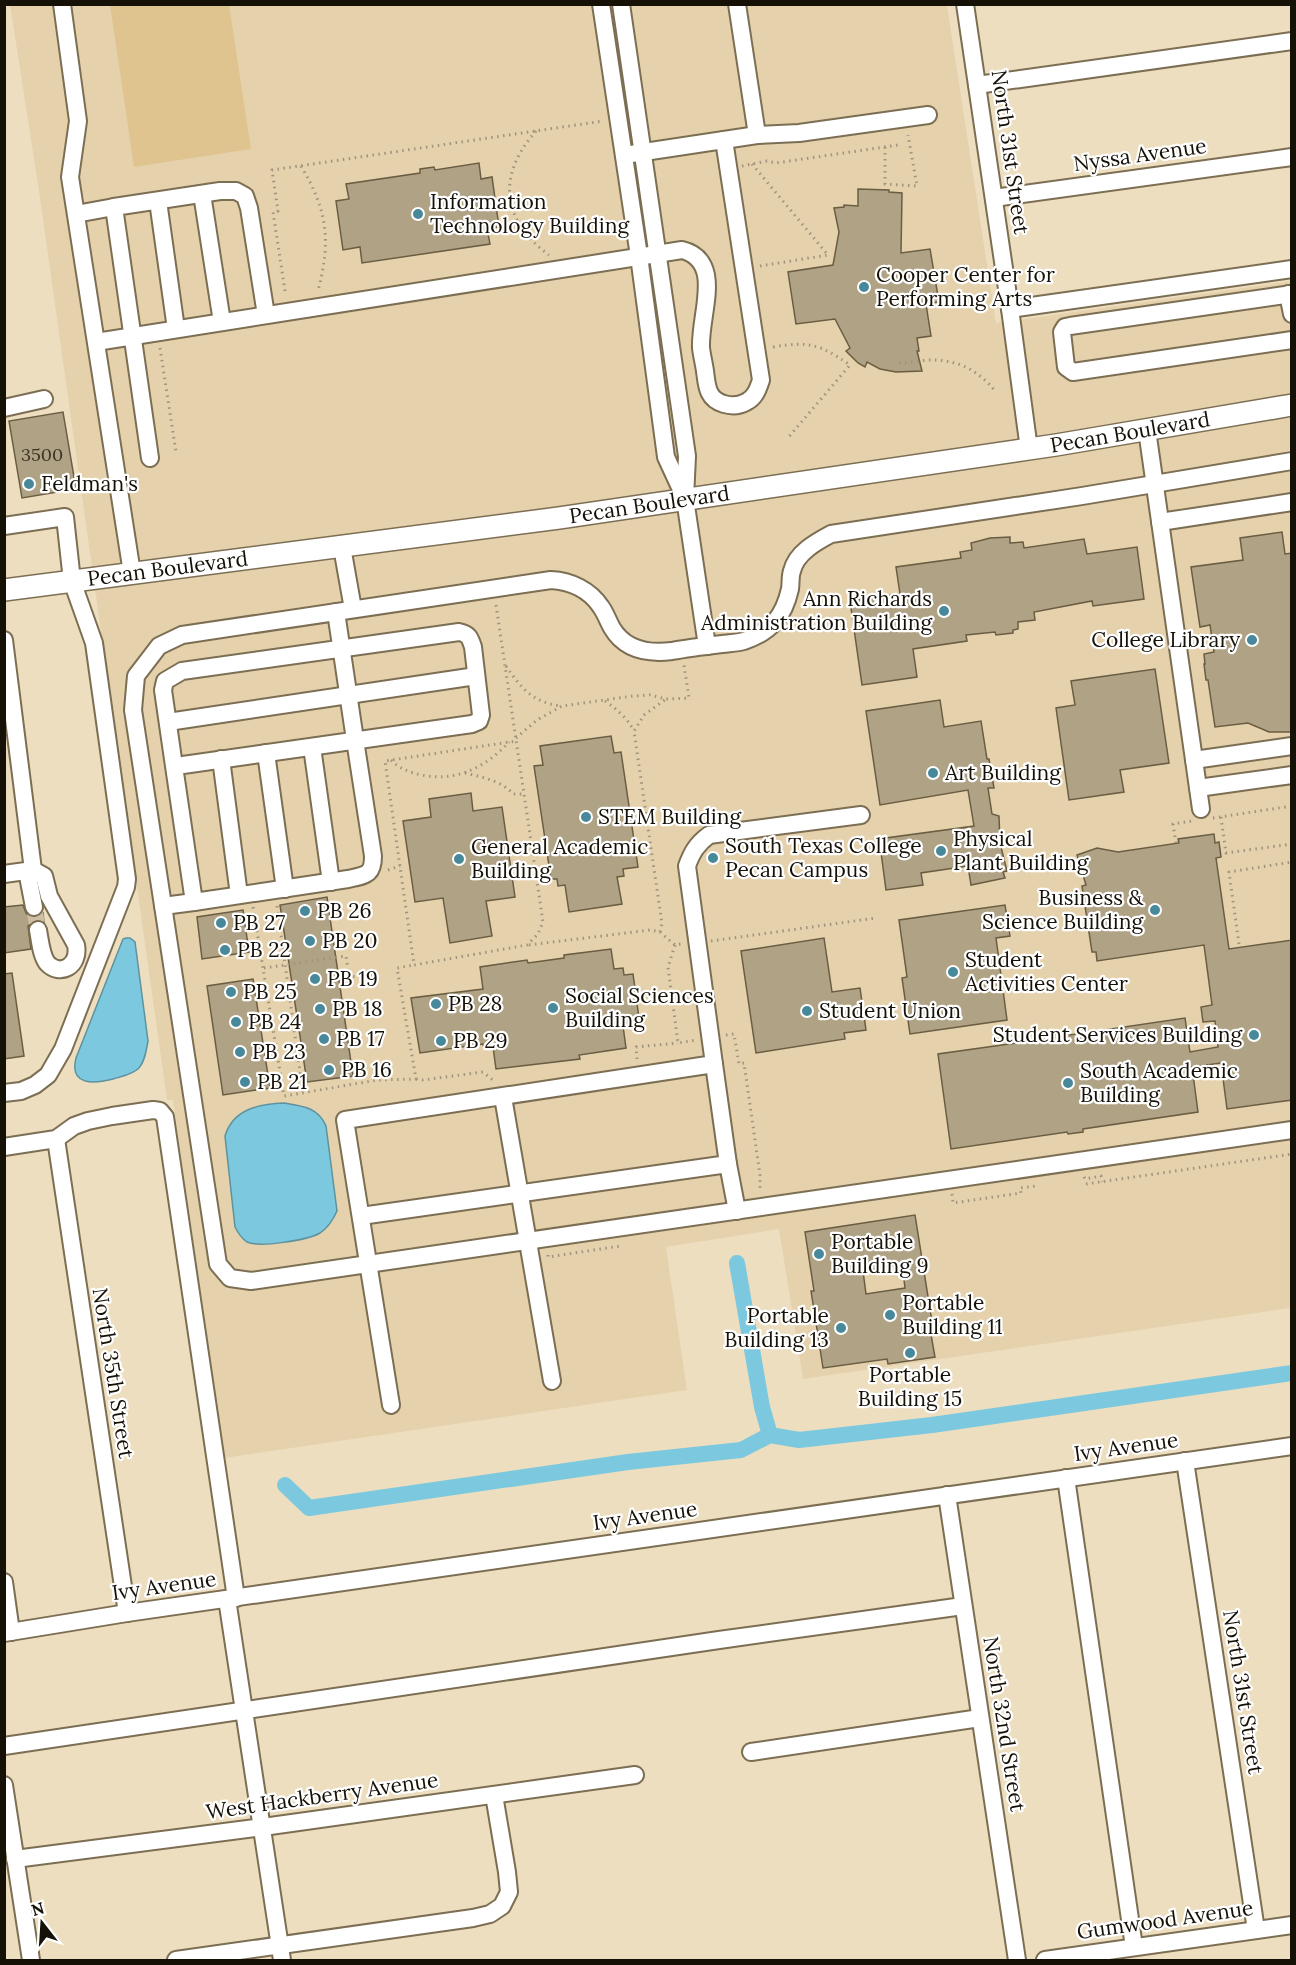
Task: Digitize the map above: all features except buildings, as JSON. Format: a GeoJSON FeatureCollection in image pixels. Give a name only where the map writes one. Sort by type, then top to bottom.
{"type":"FeatureCollection","features":[{"type":"Feature","properties":{"kind":"main road","name":"Pecan Boulevard"},"geometry":{"type":"LineString","coordinates":[[4,590],[342,547],[686,499],[1029,449],[1292,405]]}},
{"type":"Feature","properties":{"kind":"street"},"geometry":{"type":"LineString","coordinates":[[62,4],[78,121],[70,177],[132,573]]}},
{"type":"Feature","properties":{"kind":"street"},"geometry":{"type":"LineString","coordinates":[[601,4],[639,256],[666,457],[686,499]]}},
{"type":"Feature","properties":{"kind":"street"},"geometry":{"type":"LineString","coordinates":[[621,4],[687,456],[686,499],[707,646]]}},
{"type":"Feature","properties":{"kind":"street"},"geometry":{"type":"LineString","coordinates":[[738,4],[757,135]]}},
{"type":"Feature","properties":{"kind":"street","name":"North 31st Street"},"geometry":{"type":"LineString","coordinates":[[965,4],[1029,449]]}},
{"type":"Feature","properties":{"kind":"street"},"geometry":{"type":"LineString","coordinates":[[977,86],[1292,41]]}},
{"type":"Feature","properties":{"kind":"street"},"geometry":{"type":"LineString","coordinates":[[624,155],[757,135],[799,133],[928,115]]}},
{"type":"Feature","properties":{"kind":"street"},"geometry":{"type":"LineString","coordinates":[[96,342],[682,250],[692,252],[700,261],[705,272],[707,284],[701,348],[708,390],[712,399],[721,404],[731,406],[745,403],[752,399],[761,380],[724,140]]}},
{"type":"Feature","properties":{"kind":"street","name":"Nyssa Avenue"},"geometry":{"type":"LineString","coordinates":[[994,198],[1292,157]]}},
{"type":"Feature","properties":{"kind":"street"},"geometry":{"type":"LineString","coordinates":[[76,214],[202,194],[236,191],[244,196],[249,208],[266,315]]}},
{"type":"Feature","properties":{"kind":"street"},"geometry":{"type":"LineString","coordinates":[[202,194],[222,322]]}},
{"type":"Feature","properties":{"kind":"street"},"geometry":{"type":"LineString","coordinates":[[158,201],[176,329]]}},
{"type":"Feature","properties":{"kind":"street"},"geometry":{"type":"LineString","coordinates":[[114,207],[150,458]]}},
{"type":"Feature","properties":{"kind":"street"},"geometry":{"type":"LineString","coordinates":[[1010,309],[1292,269]]}},
{"type":"Feature","properties":{"kind":"street"},"geometry":{"type":"LineString","coordinates":[[1292,314],[1290,294],[1070,326],[1065,327],[1062,332],[1066,367],[1073,372],[1292,340]]}},
{"type":"Feature","properties":{"kind":"street"},"geometry":{"type":"LineString","coordinates":[[4,408],[44,399]]}},
{"type":"Feature","properties":{"kind":"street"},"geometry":{"type":"LineString","coordinates":[[1147,430],[1202,816]]}},
{"type":"Feature","properties":{"kind":"street"},"geometry":{"type":"LineString","coordinates":[[1292,460],[1154,484],[831,534],[813,544],[792,569],[788,596],[776,622],[743,642],[655,653],[637,649],[625,642],[613,630],[601,606],[586,591],[568,581],[551,579],[182,635],[159,646],[136,676],[133,710],[218,1264],[230,1278],[251,1281],[1292,1131]]}},
{"type":"Feature","properties":{"kind":"street"},"geometry":{"type":"LineString","coordinates":[[1160,522],[1292,502]]}},
{"type":"Feature","properties":{"kind":"street"},"geometry":{"type":"LineString","coordinates":[[4,526],[64,518],[72,581],[94,643],[127,879],[126,887],[63,1049],[48,1075],[35,1085],[21,1091],[4,1093]]}},
{"type":"Feature","properties":{"kind":"street"},"geometry":{"type":"LineString","coordinates":[[342,547],[353,609]]}},
{"type":"Feature","properties":{"kind":"street"},"geometry":{"type":"LineString","coordinates":[[163,906],[239,895],[281,895],[361,876],[373,867],[336,612]]}},
{"type":"Feature","properties":{"kind":"street"},"geometry":{"type":"LineString","coordinates":[[174,766],[472,724],[479,721],[481,715],[470,637],[466,633],[459,632],[341,647],[182,671],[165,681],[163,690],[168,722],[174,766],[194,902]]}},
{"type":"Feature","properties":{"kind":"street"},"geometry":{"type":"LineString","coordinates":[[4,640],[34,907]]}},
{"type":"Feature","properties":{"kind":"street"},"geometry":{"type":"LineString","coordinates":[[168,722],[476,676]]}},
{"type":"Feature","properties":{"kind":"street"},"geometry":{"type":"LineString","coordinates":[[1194,760],[1292,746]]}},
{"type":"Feature","properties":{"kind":"street"},"geometry":{"type":"LineString","coordinates":[[312,747],[331,882]]}},
{"type":"Feature","properties":{"kind":"street"},"geometry":{"type":"LineString","coordinates":[[266,753],[281,895]]}},
{"type":"Feature","properties":{"kind":"street"},"geometry":{"type":"LineString","coordinates":[[221,759],[239,895]]}},
{"type":"Feature","properties":{"kind":"street"},"geometry":{"type":"LineString","coordinates":[[1198,788],[1292,775]]}},
{"type":"Feature","properties":{"kind":"street"},"geometry":{"type":"LineString","coordinates":[[737,1211],[728,1164],[687,866],[699,842],[709,835],[861,815]]}},
{"type":"Feature","properties":{"kind":"street"},"geometry":{"type":"LineString","coordinates":[[4,874],[30,870],[45,876],[50,896],[76,945],[78,954],[72,966],[62,969],[54,968],[48,963],[44,957],[38,930]]}},
{"type":"Feature","properties":{"kind":"street"},"geometry":{"type":"LineString","coordinates":[[391,1405],[345,1120],[714,1064]]}},
{"type":"Feature","properties":{"kind":"street"},"geometry":{"type":"LineString","coordinates":[[503,1097],[552,1381]]}},
{"type":"Feature","properties":{"kind":"street"},"geometry":{"type":"LineString","coordinates":[[4,1147],[56,1139],[74,1126],[88,1121],[153,1110],[160,1111],[165,1117],[232,1599],[245,1711],[281,1953]]}},
{"type":"Feature","properties":{"kind":"street","name":"North 35th Street"},"geometry":{"type":"LineString","coordinates":[[56,1139],[127,1613]]}},
{"type":"Feature","properties":{"kind":"street"},"geometry":{"type":"LineString","coordinates":[[361,1216],[728,1164]]}},
{"type":"Feature","properties":{"kind":"street","name":"Ivy Avenue"},"geometry":{"type":"LineString","coordinates":[[8,1633],[127,1613],[1292,1446]]}},
{"type":"Feature","properties":{"kind":"street","name":"North 31st Street"},"geometry":{"type":"LineString","coordinates":[[1185,1461],[1256,1930]]}},
{"type":"Feature","properties":{"kind":"street"},"geometry":{"type":"LineString","coordinates":[[1065,1478],[1134,1947]]}},
{"type":"Feature","properties":{"kind":"street","name":"North 32nd Street"},"geometry":{"type":"LineString","coordinates":[[947,1495],[1017,1960]]}},
{"type":"Feature","properties":{"kind":"street"},"geometry":{"type":"LineString","coordinates":[[4,1582],[8,1633]]}},
{"type":"Feature","properties":{"kind":"street"},"geometry":{"type":"LineString","coordinates":[[4,1746],[963,1606]]}},
{"type":"Feature","properties":{"kind":"street"},"geometry":{"type":"LineString","coordinates":[[751,1752],[980,1718]]}},
{"type":"Feature","properties":{"kind":"street","name":"West Hackberry Avenue"},"geometry":{"type":"LineString","coordinates":[[15,1859],[635,1775]]}},
{"type":"Feature","properties":{"kind":"street"},"geometry":{"type":"LineString","coordinates":[[4,1785],[31,1960]]}},
{"type":"Feature","properties":{"kind":"street"},"geometry":{"type":"LineString","coordinates":[[176,1960],[281,1953],[490,1914],[502,1906],[509,1892],[494,1795]]}},
{"type":"Feature","properties":{"kind":"street","name":"Gumwood Avenue"},"geometry":{"type":"LineString","coordinates":[[1046,1960],[1292,1925]]}},
{"type":"Feature","properties":{"kind":"path"},"geometry":{"type":"LineString","coordinates":[[285,291],[273,212],[278,211],[272,170],[618,119]]}},
{"type":"Feature","properties":{"kind":"path"},"geometry":{"type":"LineString","coordinates":[[536,131],[516,158],[510,180],[510,196],[518,222],[532,241],[553,258]]}},
{"type":"Feature","properties":{"kind":"path"},"geometry":{"type":"LineString","coordinates":[[885,147],[885,184],[917,186],[908,135]]}},
{"type":"Feature","properties":{"kind":"path"},"geometry":{"type":"LineString","coordinates":[[728,168],[898,145]]}},
{"type":"Feature","properties":{"kind":"path"},"geometry":{"type":"LineString","coordinates":[[752,164],[828,255],[760,266]]}},
{"type":"Feature","properties":{"kind":"path"},"geometry":{"type":"LineString","coordinates":[[301,166],[313,188],[325,222],[325,254],[318,293]]}},
{"type":"Feature","properties":{"kind":"path"},"geometry":{"type":"LineString","coordinates":[[157,332],[176,452]]}},
{"type":"Feature","properties":{"kind":"path"},"geometry":{"type":"LineString","coordinates":[[772,347],[795,343],[811,344],[830,351],[850,365],[787,439]]}},
{"type":"Feature","properties":{"kind":"path"},"geometry":{"type":"LineString","coordinates":[[899,363],[930,360],[961,364],[986,379],[996,392]]}},
{"type":"Feature","properties":{"kind":"path"},"geometry":{"type":"LineString","coordinates":[[416,1079],[398,968],[527,945],[538,934],[543,922],[495,603]]}},
{"type":"Feature","properties":{"kind":"path"},"geometry":{"type":"LineString","coordinates":[[505,665],[532,697],[549,704],[562,706],[650,695],[666,699],[689,698],[684,663]]}},
{"type":"Feature","properties":{"kind":"path"},"geometry":{"type":"LineString","coordinates":[[634,731],[644,715],[666,699]]}},
{"type":"Feature","properties":{"kind":"path"},"geometry":{"type":"LineString","coordinates":[[603,700],[616,708],[634,731],[662,924],[660,932]]}},
{"type":"Feature","properties":{"kind":"path"},"geometry":{"type":"LineString","coordinates":[[414,964],[385,761],[516,740],[537,720],[562,706]]}},
{"type":"Feature","properties":{"kind":"path"},"geometry":{"type":"LineString","coordinates":[[391,760],[403,770],[439,778],[456,776],[489,761],[509,742]]}},
{"type":"Feature","properties":{"kind":"path"},"geometry":{"type":"LineString","coordinates":[[465,773],[488,779],[508,788],[513,794],[524,794]]}},
{"type":"Feature","properties":{"kind":"path"},"geometry":{"type":"LineString","coordinates":[[1176,843],[1173,824],[1202,816],[1221,817],[1292,806]]}},
{"type":"Feature","properties":{"kind":"path"},"geometry":{"type":"LineString","coordinates":[[1221,817],[1226,854],[1292,844]]}},
{"type":"Feature","properties":{"kind":"path"},"geometry":{"type":"LineString","coordinates":[[1239,944],[1229,872],[1292,862]]}},
{"type":"Feature","properties":{"kind":"path"},"geometry":{"type":"LineString","coordinates":[[281,895],[286,966],[303,1093]]}},
{"type":"Feature","properties":{"kind":"path"},"geometry":{"type":"LineString","coordinates":[[261,904],[253,905],[284,1096],[378,1080],[423,1080],[483,1072],[494,1082]]}},
{"type":"Feature","properties":{"kind":"path"},"geometry":{"type":"LineString","coordinates":[[675,945],[668,967],[678,1043]]}},
{"type":"Feature","properties":{"kind":"path"},"geometry":{"type":"LineString","coordinates":[[264,968],[346,956],[349,977],[374,974]]}},
{"type":"Feature","properties":{"kind":"path"},"geometry":{"type":"LineString","coordinates":[[637,1061],[636,1047],[734,1034],[739,1064],[744,1063],[760,1175],[760,1191]]}},
{"type":"Feature","properties":{"kind":"path"},"geometry":{"type":"LineString","coordinates":[[1086,1184],[1292,1154]]}},
{"type":"Feature","properties":{"kind":"shaded area","name":"South Texas College Pecan Campus"},"geometry":{"type":"Polygon","coordinates":[[[10,5],[947,5],[996,323],[1291,281],[1291,1308],[803,1379],[779,1229],[666,1247],[687,1390],[224,1458],[173,1100],[167,1100],[39,191],[10,5]]]}},
{"type":"Feature","properties":{"kind":"shaded area"},"geometry":{"type":"Polygon","coordinates":[[[110,5],[229,5],[251,149],[134,167],[110,5]]]}},
{"type":"Feature","properties":{"kind":"water"},"geometry":{"type":"Polygon","coordinates":[[[123,939],[135,942],[148,1041],[145,1056],[139,1068],[130,1074],[106,1081],[85,1081],[76,1074],[76,1058],[123,939]]]}},
{"type":"Feature","properties":{"kind":"water"},"geometry":{"type":"Polygon","coordinates":[[[284,1103],[314,1111],[326,1126],[337,1211],[328,1226],[314,1236],[284,1242],[253,1244],[243,1239],[235,1227],[225,1136],[234,1120],[248,1110],[284,1103]]]}},
{"type":"Feature","properties":{"kind":"waterway"},"geometry":{"type":"LineString","coordinates":[[285,1485],[309,1508],[628,1462],[741,1450],[770,1435],[762,1407],[737,1263]]}},
{"type":"Feature","properties":{"kind":"waterway"},"geometry":{"type":"LineString","coordinates":[[770,1435],[799,1440],[932,1425],[1292,1373]]}},
{"type":"Feature","properties":{"kind":"tunnel"},"geometry":{"type":"LineString","coordinates":[[34,907],[38,930]]}},
{"type":"Feature","properties":{"kind":"place","name":"Information Technology Building"},"geometry":{"type":"Point","coordinates":[418,214]}},
{"type":"Feature","properties":{"kind":"place","name":"Cooper Center for Performing Arts"},"geometry":{"type":"Point","coordinates":[864,287]}},
{"type":"Feature","properties":{"kind":"place","name":"Feldman's"},"geometry":{"type":"Point","coordinates":[29,484]}},
{"type":"Feature","properties":{"kind":"place","name":"Ann Richards Administration Building"},"geometry":{"type":"Point","coordinates":[944,611]}},
{"type":"Feature","properties":{"kind":"place","name":"College Library"},"geometry":{"type":"Point","coordinates":[1252,640]}},
{"type":"Feature","properties":{"kind":"place","name":"Art Building"},"geometry":{"type":"Point","coordinates":[933,773]}},
{"type":"Feature","properties":{"kind":"place","name":"STEM Building"},"geometry":{"type":"Point","coordinates":[586,817]}},
{"type":"Feature","properties":{"kind":"place","name":"Physical Plant Building"},"geometry":{"type":"Point","coordinates":[941,851]}},
{"type":"Feature","properties":{"kind":"place","name":"South Texas College Pecan Campus"},"geometry":{"type":"Point","coordinates":[713,858]}},
{"type":"Feature","properties":{"kind":"place","name":"General Academic Building"},"geometry":{"type":"Point","coordinates":[459,859]}},
{"type":"Feature","properties":{"kind":"place","name":"Business & Science Building"},"geometry":{"type":"Point","coordinates":[1155,910]}},
{"type":"Feature","properties":{"kind":"place","name":"PB 26"},"geometry":{"type":"Point","coordinates":[305,911]}},
{"type":"Feature","properties":{"kind":"place","name":"PB 27"},"geometry":{"type":"Point","coordinates":[221,923]}},
{"type":"Feature","properties":{"kind":"place","name":"PB 20"},"geometry":{"type":"Point","coordinates":[310,941]}},
{"type":"Feature","properties":{"kind":"place","name":"PB 22"},"geometry":{"type":"Point","coordinates":[225,950]}},
{"type":"Feature","properties":{"kind":"place","name":"Student Activities Center"},"geometry":{"type":"Point","coordinates":[953,972]}},
{"type":"Feature","properties":{"kind":"place","name":"PB 19"},"geometry":{"type":"Point","coordinates":[315,979]}},
{"type":"Feature","properties":{"kind":"place","name":"PB 25"},"geometry":{"type":"Point","coordinates":[231,992]}},
{"type":"Feature","properties":{"kind":"place","name":"PB 28"},"geometry":{"type":"Point","coordinates":[436,1004]}},
{"type":"Feature","properties":{"kind":"place","name":"Social Sciences Building"},"geometry":{"type":"Point","coordinates":[553,1008]}},
{"type":"Feature","properties":{"kind":"place","name":"PB 18"},"geometry":{"type":"Point","coordinates":[320,1009]}},
{"type":"Feature","properties":{"kind":"place","name":"Student Union"},"geometry":{"type":"Point","coordinates":[807,1011]}},
{"type":"Feature","properties":{"kind":"place","name":"PB 24"},"geometry":{"type":"Point","coordinates":[236,1022]}},
{"type":"Feature","properties":{"kind":"place","name":"Student Services Building"},"geometry":{"type":"Point","coordinates":[1254,1035]}},
{"type":"Feature","properties":{"kind":"place","name":"PB 17"},"geometry":{"type":"Point","coordinates":[324,1039]}},
{"type":"Feature","properties":{"kind":"place","name":"PB 29"},"geometry":{"type":"Point","coordinates":[441,1041]}},
{"type":"Feature","properties":{"kind":"place","name":"PB 23"},"geometry":{"type":"Point","coordinates":[240,1052]}},
{"type":"Feature","properties":{"kind":"place","name":"PB 16"},"geometry":{"type":"Point","coordinates":[329,1070]}},
{"type":"Feature","properties":{"kind":"place","name":"PB 21"},"geometry":{"type":"Point","coordinates":[245,1082]}},
{"type":"Feature","properties":{"kind":"place","name":"South Academic Building"},"geometry":{"type":"Point","coordinates":[1068,1083]}},
{"type":"Feature","properties":{"kind":"place","name":"Portable Building 9"},"geometry":{"type":"Point","coordinates":[819,1254]}},
{"type":"Feature","properties":{"kind":"place","name":"Portable Building 11"},"geometry":{"type":"Point","coordinates":[890,1315]}},
{"type":"Feature","properties":{"kind":"place","name":"Portable Building 13"},"geometry":{"type":"Point","coordinates":[841,1328]}},
{"type":"Feature","properties":{"kind":"place","name":"Portable Building 15"},"geometry":{"type":"Point","coordinates":[910,1353]}}]}
